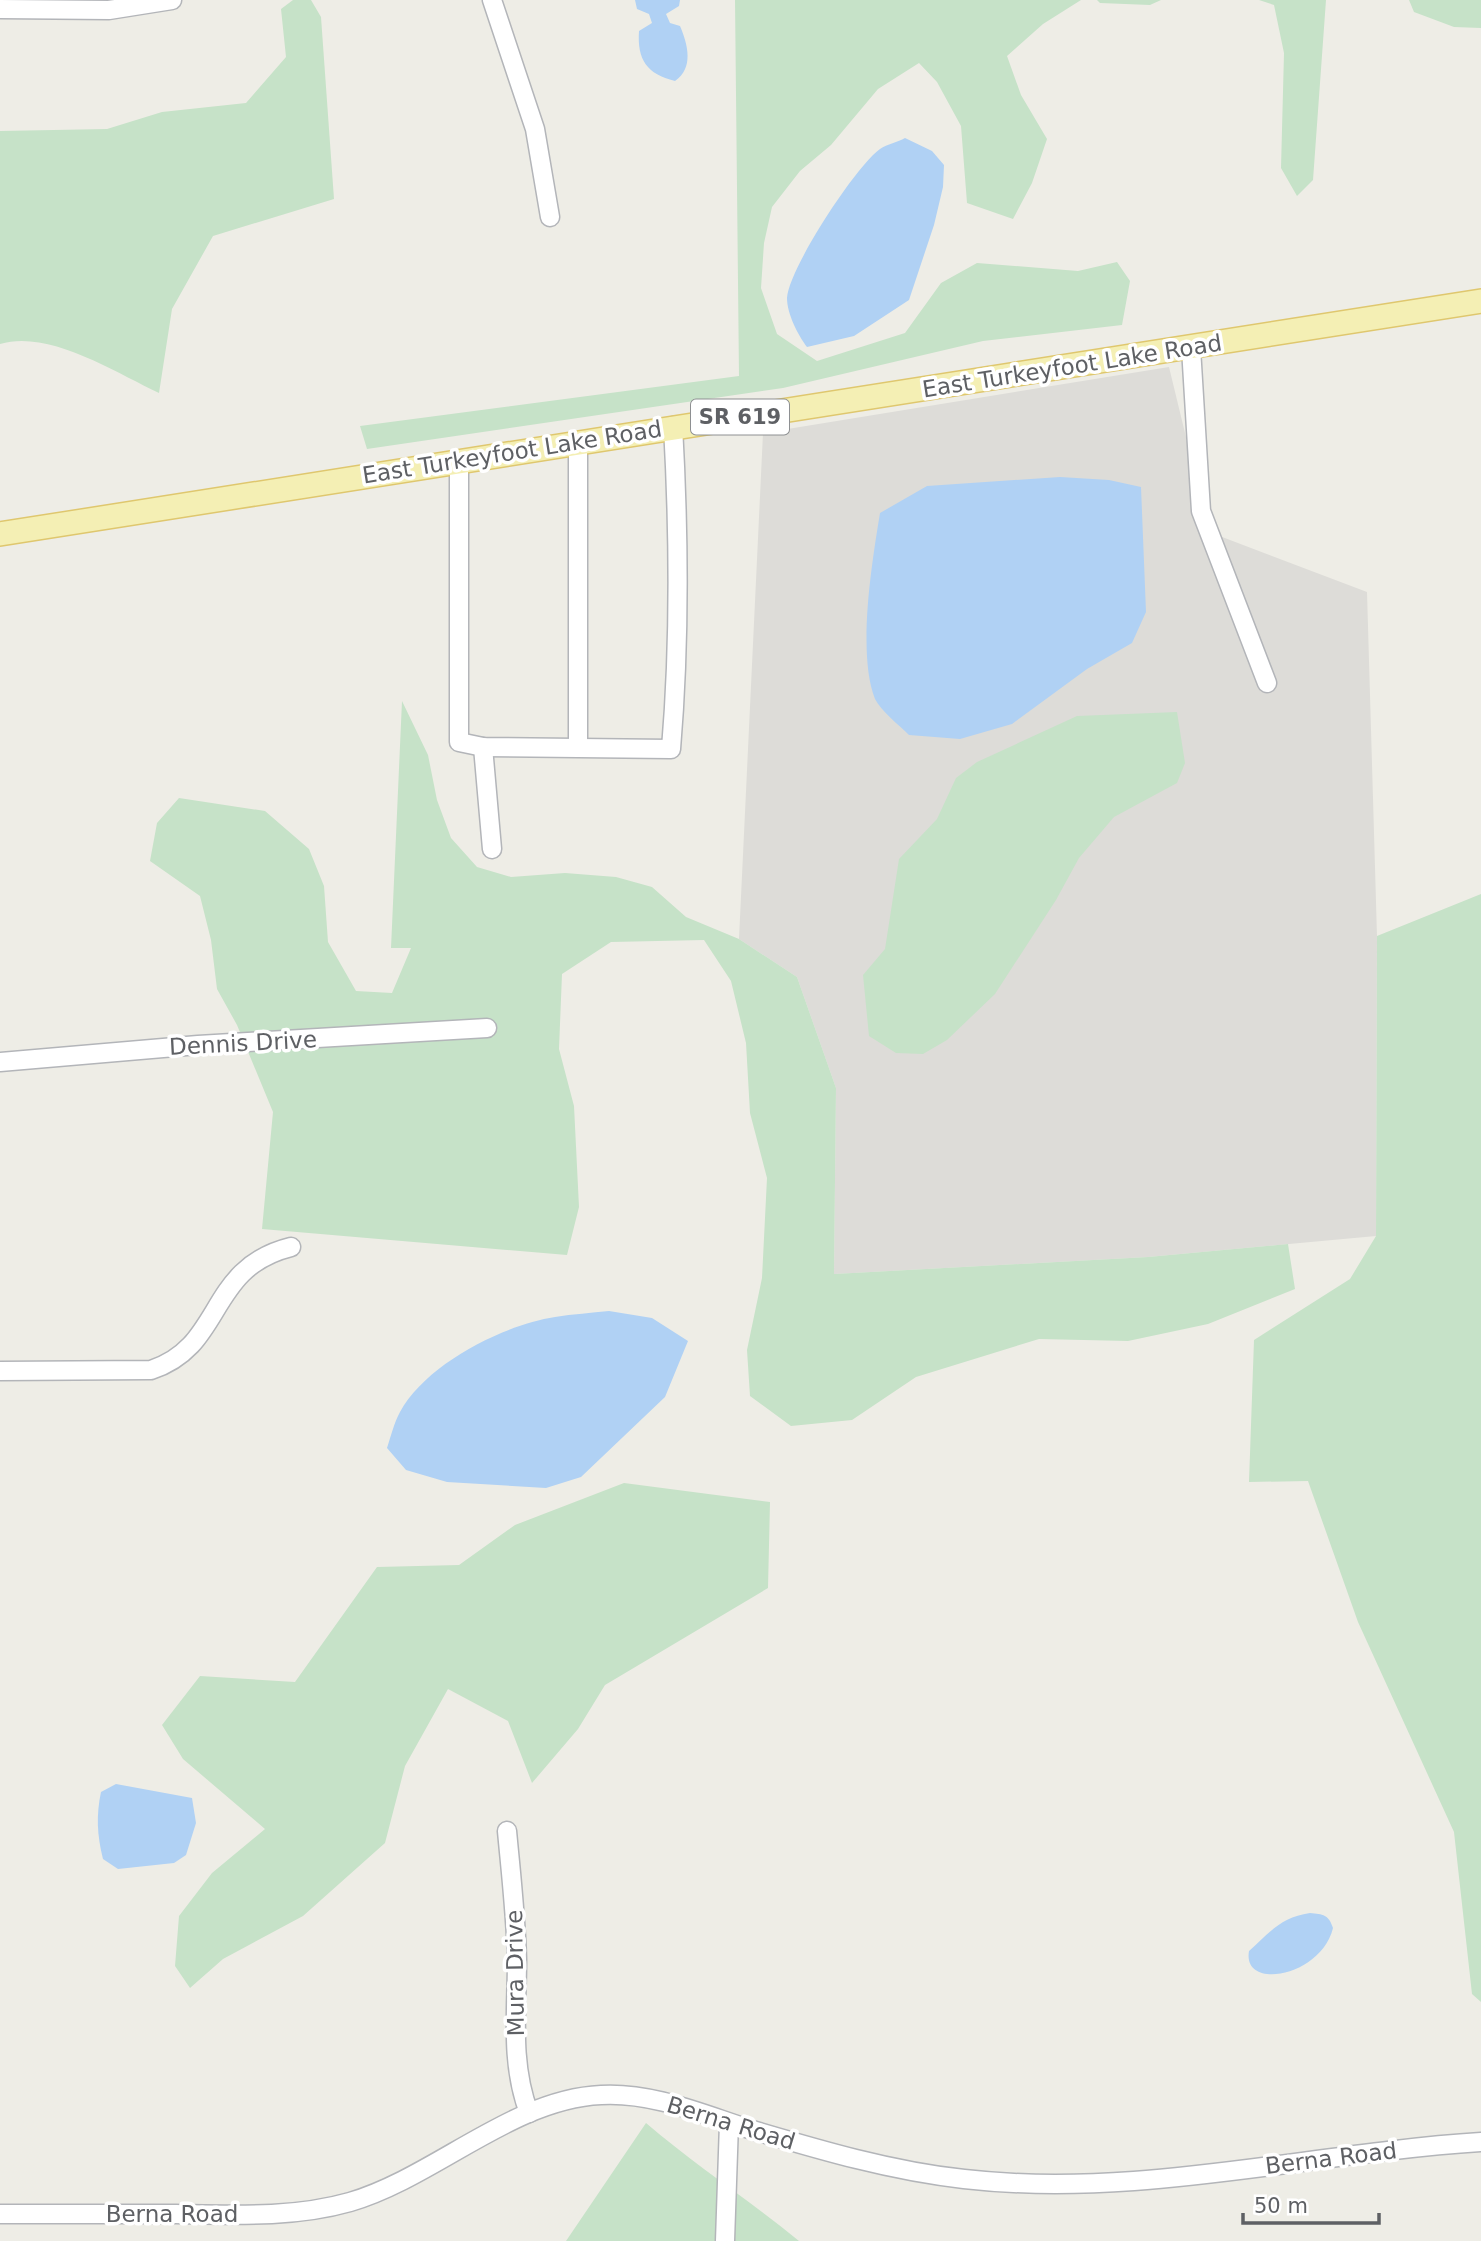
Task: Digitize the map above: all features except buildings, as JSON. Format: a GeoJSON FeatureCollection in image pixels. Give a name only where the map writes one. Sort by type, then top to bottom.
{"type":"FeatureCollection","features":[{"type":"Feature","properties":{"kind":"main road","name":"East Turkeyfoot Lake Road"},"geometry":{"type":"LineString","coordinates":[[0,534],[1481,301]]}},
{"type":"Feature","properties":{"kind":"street"},"geometry":{"type":"LineString","coordinates":[[0,9],[109,10],[172,0]]}},
{"type":"Feature","properties":{"kind":"street"},"geometry":{"type":"LineString","coordinates":[[492,0],[535,129],[551,217]]}},
{"type":"Feature","properties":{"kind":"street"},"geometry":{"type":"LineString","coordinates":[[1191,348],[1201,511],[1267,683]]}},
{"type":"Feature","properties":{"kind":"street"},"geometry":{"type":"LineString","coordinates":[[459,461],[459,742],[483,747],[671,749],[675,705],[676,495],[673,426]]}},
{"type":"Feature","properties":{"kind":"street"},"geometry":{"type":"LineString","coordinates":[[578,444],[578,747]]}},
{"type":"Feature","properties":{"kind":"street"},"geometry":{"type":"LineString","coordinates":[[483,747],[492,849]]}},
{"type":"Feature","properties":{"kind":"street","name":"Dennis Drive"},"geometry":{"type":"LineString","coordinates":[[0,1062],[198,1045],[487,1028]]}},
{"type":"Feature","properties":{"kind":"street"},"geometry":{"type":"LineString","coordinates":[[0,1371],[151,1370],[171,1364],[196,1341],[238,1274],[274,1252],[291,1247]]}},
{"type":"Feature","properties":{"kind":"street","name":"Mura Drive"},"geometry":{"type":"LineString","coordinates":[[507,1831],[517,1959],[516,2052],[519,2087],[528,2113]]}},
{"type":"Feature","properties":{"kind":"street","name":"Berna Road"},"geometry":{"type":"LineString","coordinates":[[0,2214],[252,2215],[327,2207],[352,2201],[414,2174],[528,2113],[575,2098],[625,2095],[663,2102],[827,2153],[915,2172],[990,2181],[1066,2184],[1178,2177],[1353,2154],[1481,2142]]}},
{"type":"Feature","properties":{"kind":"street"},"geometry":{"type":"LineString","coordinates":[[725,2241],[729,2123]]}},
{"type":"Feature","properties":{"kind":"shaded area"},"geometry":{"type":"Polygon","coordinates":[[[1169,367],[1209,532],[1367,592],[1377,936],[1376,1236],[1148,1257],[834,1274],[836,1088],[797,977],[739,939],[763,433],[1169,367]]]}},
{"type":"Feature","properties":{"kind":"green space"},"geometry":{"type":"Polygon","coordinates":[[[293,0],[311,0],[321,17],[334,199],[213,236],[172,309],[159,393],[102,364],[60,347],[19,341],[0,344],[0,131],[107,129],[162,112],[246,103],[286,57],[281,9],[293,0]]]}},
{"type":"Feature","properties":{"kind":"green space"},"geometry":{"type":"Polygon","coordinates":[[[735,0],[1081,0],[1043,24],[1007,56],[1021,95],[1047,139],[1032,183],[1013,219],[967,203],[961,126],[937,82],[919,63],[878,89],[831,145],[800,171],[772,207],[764,243],[761,288],[777,334],[817,361],[905,333],[941,283],[977,263],[1078,271],[1117,262],[1130,281],[1122,325],[983,341],[783,388],[367,449],[360,426],[739,376],[735,0]]]}},
{"type":"Feature","properties":{"kind":"green space"},"geometry":{"type":"Polygon","coordinates":[[[1097,0],[1161,0],[1150,5],[1100,3],[1097,0]]]}},
{"type":"Feature","properties":{"kind":"green space"},"geometry":{"type":"Polygon","coordinates":[[[1259,0],[1326,0],[1313,180],[1297,196],[1281,168],[1284,53],[1274,5],[1259,0]]]}},
{"type":"Feature","properties":{"kind":"green space"},"geometry":{"type":"Polygon","coordinates":[[[1409,0],[1481,0],[1481,28],[1454,27],[1414,12],[1409,0]]]}},
{"type":"Feature","properties":{"kind":"green space"},"geometry":{"type":"Polygon","coordinates":[[[402,701],[428,755],[437,800],[451,838],[477,867],[511,877],[565,873],[616,877],[652,887],[686,917],[739,939],[797,977],[836,1088],[834,1274],[1148,1257],[1288,1244],[1295,1289],[1208,1324],[1128,1341],[1039,1339],[916,1377],[852,1420],[791,1426],[750,1396],[747,1350],[762,1278],[767,1178],[750,1113],[746,1043],[731,981],[704,940],[611,942],[562,974],[559,1049],[574,1106],[579,1207],[567,1255],[262,1229],[273,1112],[237,1025],[217,989],[211,940],[200,896],[150,861],[157,823],[179,798],[265,811],[309,849],[324,886],[328,942],[356,991],[392,993],[411,948],[391,948],[402,701]]]}},
{"type":"Feature","properties":{"kind":"green space"},"geometry":{"type":"Polygon","coordinates":[[[1177,712],[1185,763],[1177,783],[1114,817],[1079,858],[1056,900],[995,994],[947,1040],[923,1054],[896,1053],[869,1036],[863,975],[885,949],[899,859],[937,819],[956,778],[977,762],[1077,716],[1177,712]]]}},
{"type":"Feature","properties":{"kind":"green space"},"geometry":{"type":"Polygon","coordinates":[[[1481,894],[1481,2002],[1472,1994],[1454,1832],[1358,1622],[1308,1481],[1249,1482],[1254,1340],[1350,1279],[1376,1236],[1377,936],[1481,894]]]}},
{"type":"Feature","properties":{"kind":"green space"},"geometry":{"type":"Polygon","coordinates":[[[624,1483],[770,1502],[768,1588],[605,1685],[578,1729],[532,1783],[508,1721],[448,1689],[405,1766],[385,1843],[303,1916],[223,1959],[190,1988],[175,1966],[179,1916],[212,1873],[265,1829],[183,1759],[162,1725],[200,1676],[295,1682],[377,1567],[459,1565],[515,1525],[624,1483]]]}},
{"type":"Feature","properties":{"kind":"green space"},"geometry":{"type":"Polygon","coordinates":[[[646,2123],[761,2211],[799,2241],[566,2241],[646,2123]]]}},
{"type":"Feature","properties":{"kind":"water"},"geometry":{"type":"Polygon","coordinates":[[[635,0],[680,0],[679,6],[666,14],[670,23],[680,26],[687,48],[685,70],[675,81],[651,70],[642,58],[639,31],[652,23],[649,14],[637,9],[635,0]]]}},
{"type":"Feature","properties":{"kind":"water"},"geometry":{"type":"Polygon","coordinates":[[[905,138],[932,151],[944,165],[943,187],[934,225],[909,300],[854,336],[807,347],[800,337],[787,304],[799,264],[825,219],[869,159],[880,149],[905,138]]]}},
{"type":"Feature","properties":{"kind":"water"},"geometry":{"type":"Polygon","coordinates":[[[1060,477],[1109,480],[1141,487],[1146,612],[1132,643],[1087,669],[1012,724],[960,739],[909,735],[878,704],[870,680],[867,657],[868,607],[880,513],[927,486],[1060,477]]]}},
{"type":"Feature","properties":{"kind":"water"},"geometry":{"type":"Polygon","coordinates":[[[609,1311],[652,1318],[688,1341],[665,1397],[581,1477],[546,1488],[447,1482],[406,1470],[387,1448],[398,1416],[412,1394],[447,1363],[468,1350],[512,1328],[534,1321],[609,1311]]]}},
{"type":"Feature","properties":{"kind":"water"},"geometry":{"type":"Polygon","coordinates":[[[116,1784],[192,1798],[196,1823],[186,1855],[174,1863],[118,1869],[103,1859],[99,1842],[99,1801],[101,1792],[116,1784]]]}},
{"type":"Feature","properties":{"kind":"water"},"geometry":{"type":"Polygon","coordinates":[[[1310,1913],[1325,1916],[1333,1928],[1326,1945],[1314,1958],[1284,1973],[1269,1974],[1257,1971],[1250,1964],[1249,1951],[1269,1932],[1291,1918],[1310,1913]]]}}]}
